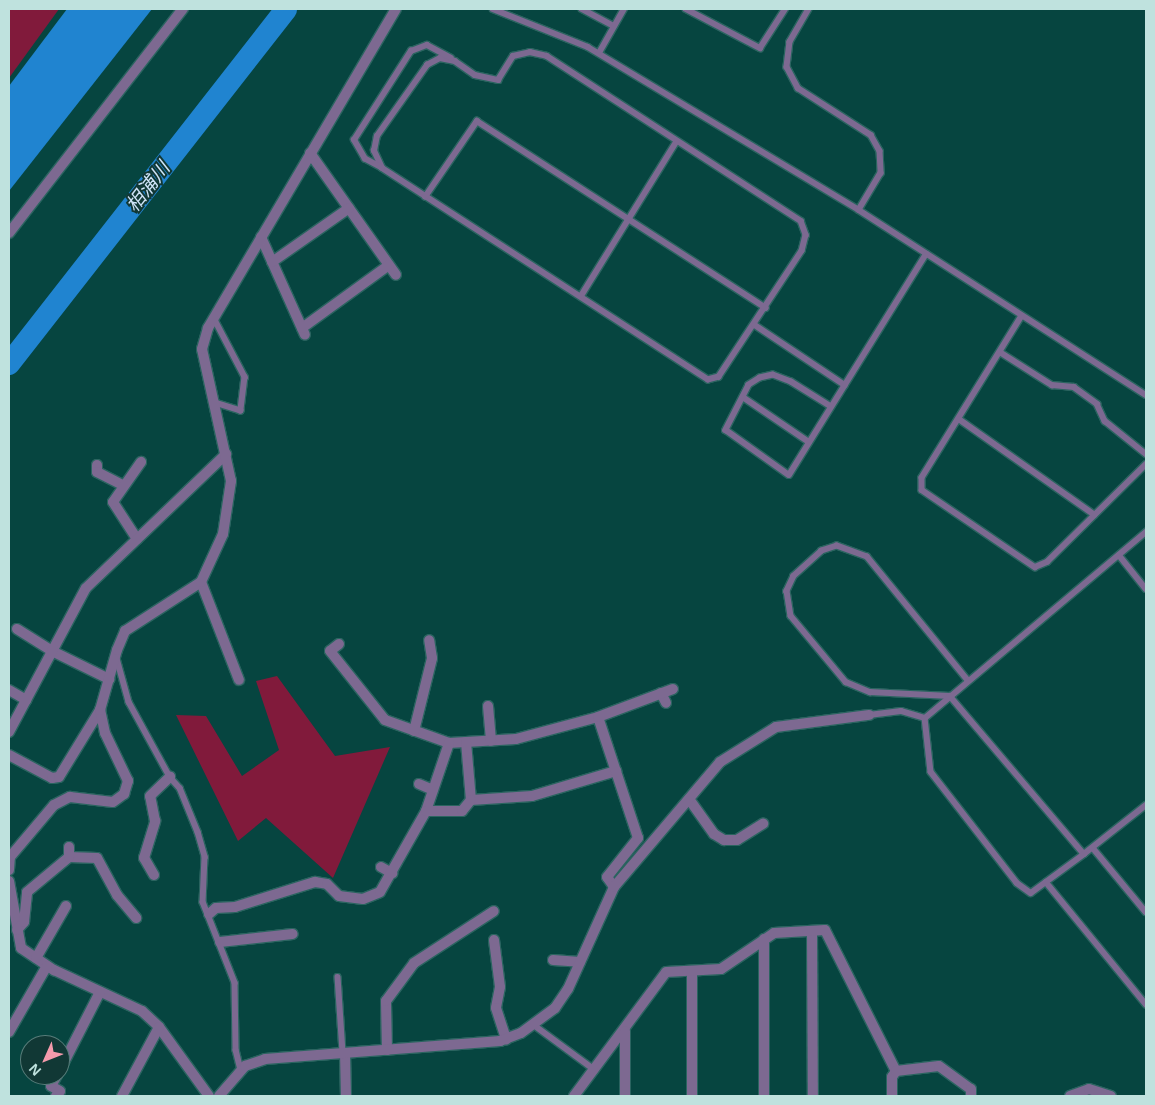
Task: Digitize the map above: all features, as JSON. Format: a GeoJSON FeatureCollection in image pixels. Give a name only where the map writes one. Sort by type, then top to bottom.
{"type":"FeatureCollection","features":[{"type":"Feature","properties":{"kind":"street"},"geometry":{"type":"LineString","coordinates":[[9,233],[183,9]]}},
{"type":"Feature","properties":{"kind":"street"},"geometry":{"type":"LineString","coordinates":[[9,755],[52,778],[59,777],[100,710],[125,631],[201,582],[222,534],[231,481],[202,349],[214,318],[396,9]]}},
{"type":"Feature","properties":{"kind":"street"},"geometry":{"type":"LineString","coordinates":[[310,153],[396,275]]}},
{"type":"Feature","properties":{"kind":"street"},"geometry":{"type":"LineString","coordinates":[[272,262],[349,208]]}},
{"type":"Feature","properties":{"kind":"street"},"geometry":{"type":"LineString","coordinates":[[261,237],[304,332],[389,265]]}},
{"type":"Feature","properties":{"kind":"street"},"geometry":{"type":"LineString","coordinates":[[9,732],[86,588],[226,454]]}},
{"type":"Feature","properties":{"kind":"street"},"geometry":{"type":"LineString","coordinates":[[137,539],[113,502],[141,462]]}},
{"type":"Feature","properties":{"kind":"street"},"geometry":{"type":"LineString","coordinates":[[97,465],[97,472],[124,486]]}},
{"type":"Feature","properties":{"kind":"street"},"geometry":{"type":"LineString","coordinates":[[201,582],[239,680]]}},
{"type":"Feature","properties":{"kind":"street"},"geometry":{"type":"LineString","coordinates":[[17,629],[52,651],[109,679]]}},
{"type":"Feature","properties":{"kind":"street"},"geometry":{"type":"LineString","coordinates":[[414,731],[432,658],[429,640]]}},
{"type":"Feature","properties":{"kind":"street"},"geometry":{"type":"LineString","coordinates":[[339,644],[330,651],[385,720],[449,743],[516,739],[663,698],[673,689]]}},
{"type":"Feature","properties":{"kind":"street"},"geometry":{"type":"LineString","coordinates":[[9,690],[26,700]]}},
{"type":"Feature","properties":{"kind":"street"},"geometry":{"type":"LineString","coordinates":[[488,706],[491,741]]}},
{"type":"Feature","properties":{"kind":"street"},"geometry":{"type":"LineString","coordinates":[[9,870],[10,857],[54,806],[70,797],[114,802],[124,794],[128,781],[105,733],[100,710]]}},
{"type":"Feature","properties":{"kind":"street"},"geometry":{"type":"LineString","coordinates":[[219,1096],[241,1070],[265,1059],[506,1039],[534,1025],[555,1008],[580,962],[614,887],[720,762],[776,727],[869,715]]}},
{"type":"Feature","properties":{"kind":"street"},"geometry":{"type":"LineString","coordinates":[[598,717],[638,838],[607,877],[614,887]]}},
{"type":"Feature","properties":{"kind":"street"},"geometry":{"type":"LineString","coordinates":[[426,811],[462,811],[471,800],[466,742]]}},
{"type":"Feature","properties":{"kind":"street"},"geometry":{"type":"LineString","coordinates":[[209,914],[216,908],[235,907],[314,882],[327,884],[339,896],[363,899],[380,892],[426,811],[449,743]]}},
{"type":"Feature","properties":{"kind":"street"},"geometry":{"type":"LineString","coordinates":[[471,800],[532,796],[616,771]]}},
{"type":"Feature","properties":{"kind":"street"},"geometry":{"type":"LineString","coordinates":[[154,875],[144,858],[155,821],[150,796],[170,777]]}},
{"type":"Feature","properties":{"kind":"street"},"geometry":{"type":"LineString","coordinates":[[419,784],[433,790]]}},
{"type":"Feature","properties":{"kind":"street"},"geometry":{"type":"LineString","coordinates":[[689,799],[714,834],[724,840],[737,840],[764,824]]}},
{"type":"Feature","properties":{"kind":"street"},"geometry":{"type":"LineString","coordinates":[[18,930],[24,922],[27,892],[69,852],[97,858],[118,895],[136,918]]}},
{"type":"Feature","properties":{"kind":"street"},"geometry":{"type":"LineString","coordinates":[[381,867],[392,873]]}},
{"type":"Feature","properties":{"kind":"street"},"geometry":{"type":"LineString","coordinates":[[9,882],[21,948],[47,966],[142,1011],[159,1027],[209,1096]]}},
{"type":"Feature","properties":{"kind":"street"},"geometry":{"type":"LineString","coordinates":[[36,958],[66,906]]}},
{"type":"Feature","properties":{"kind":"street"},"geometry":{"type":"LineString","coordinates":[[387,1050],[386,1001],[414,963],[494,911]]}},
{"type":"Feature","properties":{"kind":"street"},"geometry":{"type":"LineString","coordinates":[[574,1096],[625,1031],[666,972],[692,973],[721,969],[774,932],[825,930],[896,1071]]}},
{"type":"Feature","properties":{"kind":"street"},"geometry":{"type":"LineString","coordinates":[[812,932],[813,1096]]}},
{"type":"Feature","properties":{"kind":"street"},"geometry":{"type":"LineString","coordinates":[[220,942],[293,934]]}},
{"type":"Feature","properties":{"kind":"street"},"geometry":{"type":"LineString","coordinates":[[764,939],[764,1096]]}},
{"type":"Feature","properties":{"kind":"street"},"geometry":{"type":"LineString","coordinates":[[494,940],[500,987],[496,1008],[506,1039]]}},
{"type":"Feature","properties":{"kind":"street"},"geometry":{"type":"LineString","coordinates":[[553,960],[580,962]]}},
{"type":"Feature","properties":{"kind":"street"},"geometry":{"type":"LineString","coordinates":[[9,1032],[47,966]]}},
{"type":"Feature","properties":{"kind":"street"},"geometry":{"type":"LineString","coordinates":[[692,973],[692,1096]]}},
{"type":"Feature","properties":{"kind":"street"},"geometry":{"type":"LineString","coordinates":[[70,1050],[100,992]]}},
{"type":"Feature","properties":{"kind":"street"},"geometry":{"type":"LineString","coordinates":[[122,1096],[159,1027]]}},
{"type":"Feature","properties":{"kind":"street"},"geometry":{"type":"LineString","coordinates":[[625,1031],[625,1096]]}},
{"type":"Feature","properties":{"kind":"street"},"geometry":{"type":"LineString","coordinates":[[344,1053],[346,1096]]}},
{"type":"Feature","properties":{"kind":"street"},"geometry":{"type":"LineString","coordinates":[[892,1096],[892,1077],[896,1071],[938,1066],[971,1089],[971,1096]]}},
{"type":"Feature","properties":{"kind":"street"},"geometry":{"type":"LineString","coordinates":[[52,1085],[60,1091],[56,1096]]}},
{"type":"Feature","properties":{"kind":"street"},"geometry":{"type":"LineString","coordinates":[[1070,1096],[1074,1092],[1089,1089],[1112,1096]]}},
{"type":"Feature","properties":{"kind":"lane"},"geometry":{"type":"LineString","coordinates":[[493,9],[599,53],[859,210],[1146,395]]}},
{"type":"Feature","properties":{"kind":"lane"},"geometry":{"type":"LineString","coordinates":[[582,9],[614,26]]}},
{"type":"Feature","properties":{"kind":"lane"},"geometry":{"type":"LineString","coordinates":[[599,53],[624,9]]}},
{"type":"Feature","properties":{"kind":"lane"},"geometry":{"type":"LineString","coordinates":[[686,9],[760,48],[785,9]]}},
{"type":"Feature","properties":{"kind":"lane"},"geometry":{"type":"LineString","coordinates":[[810,9],[790,42],[787,67],[798,88],[871,135],[880,151],[881,173],[859,210]]}},
{"type":"Feature","properties":{"kind":"lane"},"geometry":{"type":"LineString","coordinates":[[427,45],[475,75],[498,80],[513,56],[530,52],[548,56],[676,142],[801,221],[806,235],[802,251],[756,325],[719,378],[708,380],[581,296],[382,168],[365,159],[354,140],[411,51],[427,45]]}},
{"type":"Feature","properties":{"kind":"lane"},"geometry":{"type":"LineString","coordinates":[[382,168],[374,151],[378,136],[419,74],[440,58],[455,61]]}},
{"type":"Feature","properties":{"kind":"lane"},"geometry":{"type":"LineString","coordinates":[[426,198],[477,121],[766,308]]}},
{"type":"Feature","properties":{"kind":"lane"},"geometry":{"type":"LineString","coordinates":[[581,296],[627,218],[676,142]]}},
{"type":"Feature","properties":{"kind":"lane"},"geometry":{"type":"LineString","coordinates":[[831,407],[773,375],[749,384],[726,430],[789,475],[926,254]]}},
{"type":"Feature","properties":{"kind":"lane"},"geometry":{"type":"LineString","coordinates":[[1022,316],[922,478],[922,490],[1035,567],[1047,562],[1146,464]]}},
{"type":"Feature","properties":{"kind":"lane"},"geometry":{"type":"LineString","coordinates":[[214,318],[245,377],[240,410],[214,403]]}},
{"type":"Feature","properties":{"kind":"lane"},"geometry":{"type":"LineString","coordinates":[[756,325],[845,385]]}},
{"type":"Feature","properties":{"kind":"lane"},"geometry":{"type":"LineString","coordinates":[[1000,352],[1052,385],[1074,387],[1097,404],[1105,421],[1146,454]]}},
{"type":"Feature","properties":{"kind":"lane"},"geometry":{"type":"LineString","coordinates":[[743,397],[809,442]]}},
{"type":"Feature","properties":{"kind":"lane"},"geometry":{"type":"LineString","coordinates":[[959,419],[1095,515]]}},
{"type":"Feature","properties":{"kind":"lane"},"geometry":{"type":"LineString","coordinates":[[924,718],[1146,532]]}},
{"type":"Feature","properties":{"kind":"lane"},"geometry":{"type":"LineString","coordinates":[[968,681],[867,557],[837,546],[822,551],[794,576],[787,591],[791,616],[846,682],[870,692],[950,696],[1084,854]]}},
{"type":"Feature","properties":{"kind":"lane"},"geometry":{"type":"LineString","coordinates":[[1119,555],[1146,589]]}},
{"type":"Feature","properties":{"kind":"lane"},"geometry":{"type":"LineString","coordinates":[[116,655],[129,702],[170,777],[180,788],[198,832],[204,857],[201,891],[235,982],[236,1050],[241,1070]]}},
{"type":"Feature","properties":{"kind":"lane"},"geometry":{"type":"LineString","coordinates":[[869,715],[901,711],[924,718]]}},
{"type":"Feature","properties":{"kind":"lane"},"geometry":{"type":"LineString","coordinates":[[924,718],[931,772],[1017,883],[1031,894],[1093,848],[1146,805]]}},
{"type":"Feature","properties":{"kind":"lane"},"geometry":{"type":"LineString","coordinates":[[1093,848],[1146,912]]}},
{"type":"Feature","properties":{"kind":"lane"},"geometry":{"type":"LineString","coordinates":[[1046,882],[1146,1004]]}},
{"type":"Feature","properties":{"kind":"lane"},"geometry":{"type":"LineString","coordinates":[[338,977],[344,1053]]}},
{"type":"Feature","properties":{"kind":"lane"},"geometry":{"type":"LineString","coordinates":[[534,1025],[595,1070]]}},
{"type":"Feature","properties":{"kind":"shaded area"},"geometry":{"type":"Polygon","coordinates":[[[9,9],[59,9],[9,78],[9,9]]]}},
{"type":"Feature","properties":{"kind":"shaded area"},"geometry":{"type":"Polygon","coordinates":[[[277,676],[335,756],[390,747],[333,878],[266,818],[238,841],[176,715],[206,716],[242,776],[279,750],[256,681],[277,676]]]}},
{"type":"Feature","properties":{"kind":"water"},"geometry":{"type":"Polygon","coordinates":[[[67,9],[152,9],[9,191],[9,86],[67,9]]]}},
{"type":"Feature","properties":{"kind":"waterway","name":"相浦川"},"geometry":{"type":"LineString","coordinates":[[9,364],[286,9]]}}]}
